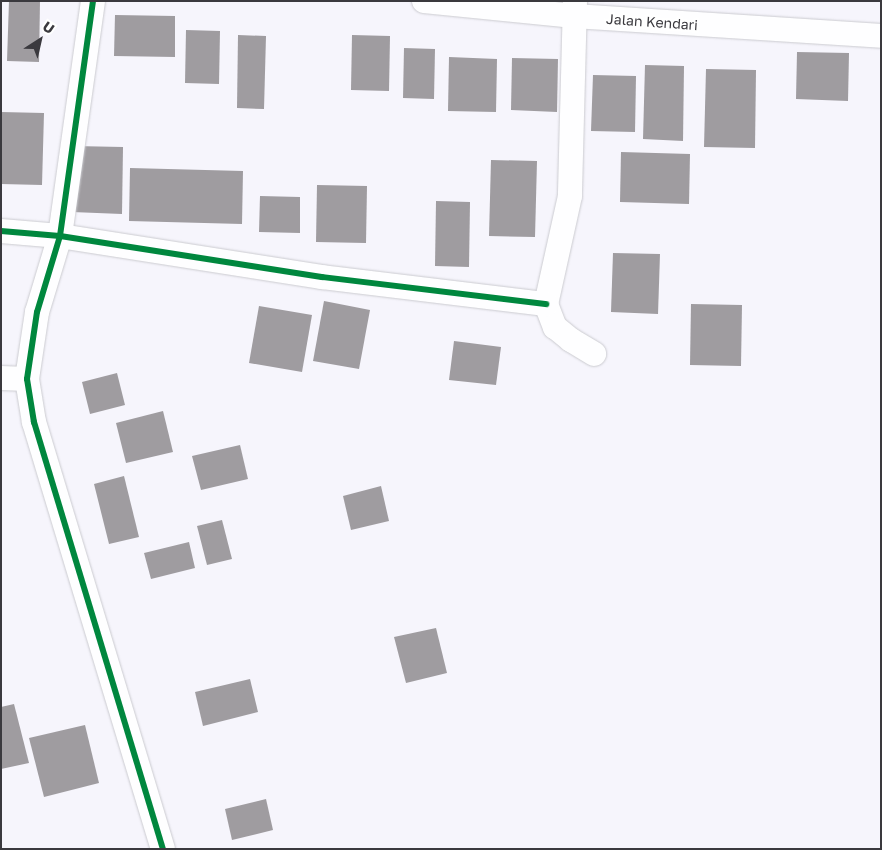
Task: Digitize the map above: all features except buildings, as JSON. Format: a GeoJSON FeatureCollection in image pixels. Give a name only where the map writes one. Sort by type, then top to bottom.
{"type":"FeatureCollection","features":[{"type":"Feature","properties":{"kind":"street"},"geometry":{"type":"LineString","coordinates":[[93,1],[60,236],[37,312],[27,379],[34,422],[163,849]]}},
{"type":"Feature","properties":{"kind":"street","name":"Jalan Kendari"},"geometry":{"type":"LineString","coordinates":[[424,1],[575,9],[881,36]]}},
{"type":"Feature","properties":{"kind":"street"},"geometry":{"type":"LineString","coordinates":[[575,9],[570,196],[546,304],[555,327],[571,340],[594,354]]}},
{"type":"Feature","properties":{"kind":"street"},"geometry":{"type":"LineString","coordinates":[[1,231],[60,236],[322,277],[546,304]]}},
{"type":"Feature","properties":{"kind":"street"},"geometry":{"type":"LineString","coordinates":[[1,378],[27,379]]}},
{"type":"Feature","properties":{"kind":"cycle path"},"geometry":{"type":"LineString","coordinates":[[93,1],[60,236],[37,312],[27,379],[34,422],[163,849]]}},
{"type":"Feature","properties":{"kind":"cycle path"},"geometry":{"type":"LineString","coordinates":[[1,231],[60,236],[322,277],[546,304]]}}]}
